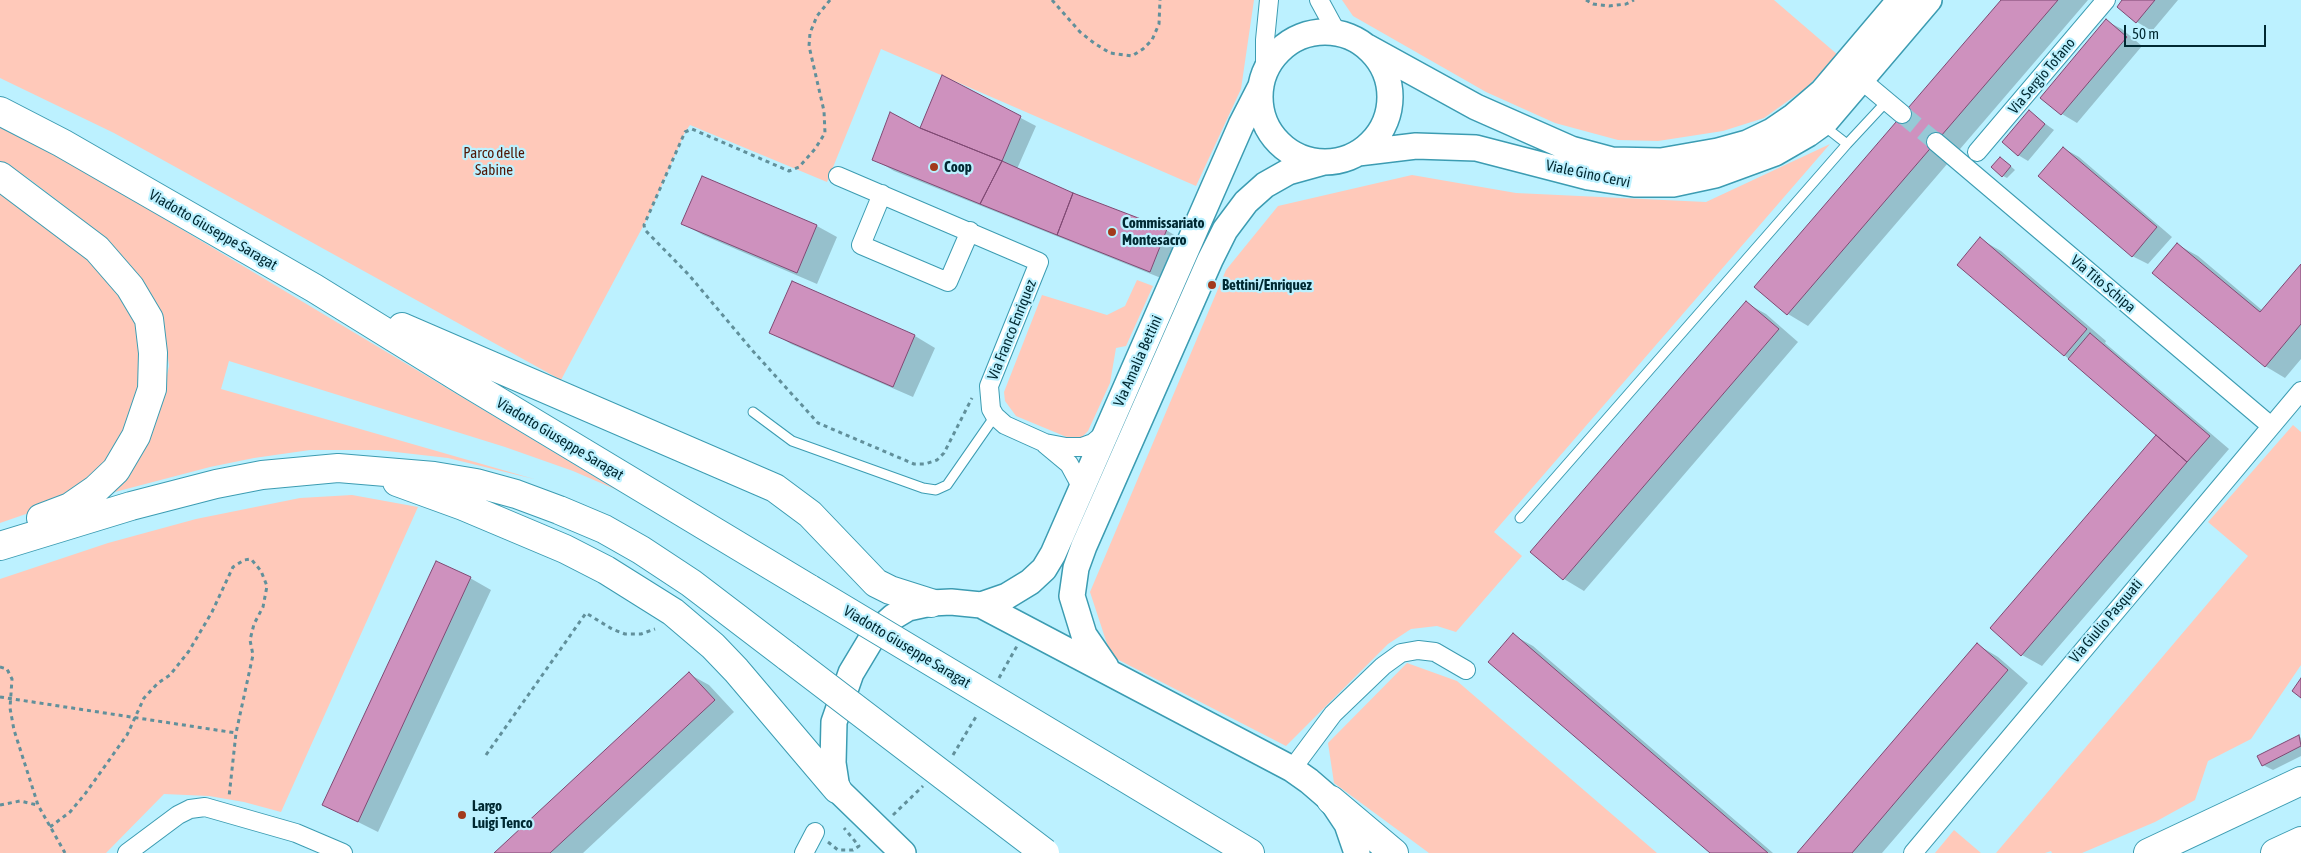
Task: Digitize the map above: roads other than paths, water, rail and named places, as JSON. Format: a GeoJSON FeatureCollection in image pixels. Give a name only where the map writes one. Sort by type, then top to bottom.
{"type":"FeatureCollection","features":[{"type":"Feature","properties":{"kind":"main road","name":"Viadotto Giuseppe Saragat"},"geometry":{"type":"LineString","coordinates":[[0,111],[62,143],[314,288],[466,382],[1250,853]]}},
{"type":"Feature","properties":{"kind":"main road"},"geometry":{"type":"LineString","coordinates":[[0,176],[82,236],[121,275],[137,297],[149,319],[153,371],[152,389],[143,420],[126,455],[107,480],[70,507],[0,532]]}},
{"type":"Feature","properties":{"kind":"main road"},"geometry":{"type":"LineString","coordinates":[[314,288],[775,488],[810,514],[876,583],[890,590],[931,602]]}},
{"type":"Feature","properties":{"kind":"main road"},"geometry":{"type":"LineString","coordinates":[[0,546],[131,506],[216,484],[262,475],[316,469],[363,470],[434,476],[476,483],[531,499],[604,529],[660,562],[725,607],[1045,853]]}},
{"type":"Feature","properties":{"kind":"main road"},"geometry":{"type":"LineString","coordinates":[[363,470],[463,506],[565,549],[606,570],[673,612],[725,658],[837,789]]}},
{"type":"Feature","properties":{"kind":"main road"},"geometry":{"type":"LineString","coordinates":[[2148,853],[2301,781]]}},
{"type":"Feature","properties":{"kind":"main road"},"geometry":{"type":"LineString","coordinates":[[1331,800],[1394,853]]}},
{"type":"Feature","properties":{"kind":"main road"},"geometry":{"type":"LineString","coordinates":[[2276,853],[2301,841]]}},
{"type":"Feature","properties":{"kind":"street","name":"Via Amalia Bettini"},"geometry":{"type":"LineString","coordinates":[[981,605],[1018,590],[1044,569],[1053,554],[1241,125],[1263,80],[1269,0]]}},
{"type":"Feature","properties":{"kind":"street"},"geometry":{"type":"LineString","coordinates":[[1319,0],[1337,33]]}},
{"type":"Feature","properties":{"kind":"street","name":"Viale Gino Cervi"},"geometry":{"type":"LineString","coordinates":[[1358,153],[1416,146],[1476,148],[1596,179],[1634,184],[1664,185],[1715,175],[1785,148],[1822,124],[1836,112],[1853,73],[1900,0]]}},
{"type":"Feature","properties":{"kind":"street","name":"Viale Gino Cervi"},"geometry":{"type":"LineString","coordinates":[[1367,47],[1456,97],[1541,137],[1590,155],[1632,162],[1662,161],[1694,157],[1729,148],[1772,132],[1802,110],[1822,92],[1853,73],[1929,0]]}},
{"type":"Feature","properties":{"kind":"street","name":"Via Sergio Tofano"},"geometry":{"type":"LineString","coordinates":[[1977,152],[2106,0]]}},
{"type":"Feature","properties":{"kind":"street"},"geometry":{"type":"LineString","coordinates":[[1110,671],[1092,650],[1084,635],[1075,609],[1072,587],[1084,546],[1210,260],[1225,230],[1246,202],[1264,185],[1288,172],[1346,158],[1358,153],[1378,135],[1386,118],[1390,102],[1389,84],[1384,69],[1367,47],[1352,38],[1337,33],[1312,33],[1293,40],[1275,56],[1263,80],[1263,114],[1275,139],[1297,156],[1324,162]]}},
{"type":"Feature","properties":{"kind":"street"},"geometry":{"type":"LineString","coordinates":[[1853,73],[1902,114]]}},
{"type":"Feature","properties":{"kind":"street","name":"Via Tito Schipa"},"geometry":{"type":"LineString","coordinates":[[1936,142],[2271,426]]}},
{"type":"Feature","properties":{"kind":"street","name":"Via Franco Enriquez"},"geometry":{"type":"LineString","coordinates":[[838,176],[1039,262],[990,386],[990,404],[995,416]]}},
{"type":"Feature","properties":{"kind":"street"},"geometry":{"type":"LineString","coordinates":[[882,194],[861,245],[948,282],[970,231]]}},
{"type":"Feature","properties":{"kind":"street","name":"Via Giulio Pasquati"},"geometry":{"type":"LineString","coordinates":[[1913,853],[2301,391]]}},
{"type":"Feature","properties":{"kind":"street"},"geometry":{"type":"LineString","coordinates":[[995,416],[1005,425],[1045,443],[1066,447],[1082,447],[1094,443],[1107,431]]}},
{"type":"Feature","properties":{"kind":"street"},"geometry":{"type":"LineString","coordinates":[[1045,443],[1069,464],[1082,488]]}},
{"type":"Feature","properties":{"kind":"street"},"geometry":{"type":"LineString","coordinates":[[903,853],[837,789],[833,763],[834,722],[841,698],[855,666],[872,637],[887,621],[908,608],[931,602],[981,605],[1042,638],[1110,671],[1292,769],[1310,780],[1331,800],[1347,824],[1357,853]]}},
{"type":"Feature","properties":{"kind":"street"},"geometry":{"type":"LineString","coordinates":[[1292,769],[1333,714],[1383,666],[1401,654],[1418,650],[1434,652],[1466,670]]}},
{"type":"Feature","properties":{"kind":"street"},"geometry":{"type":"LineString","coordinates":[[127,853],[173,818],[190,809],[205,807],[296,833],[340,852]]}},
{"type":"Feature","properties":{"kind":"street"},"geometry":{"type":"LineString","coordinates":[[804,853],[816,832]]}},
{"type":"Feature","properties":{"kind":"lane"},"geometry":{"type":"LineString","coordinates":[[1520,518],[1847,144],[1887,101]]}},
{"type":"Feature","properties":{"kind":"lane"},"geometry":{"type":"LineString","coordinates":[[1822,124],[1847,144]]}},
{"type":"Feature","properties":{"kind":"lane"},"geometry":{"type":"LineString","coordinates":[[754,412],[792,441],[923,488],[936,490],[947,486],[995,416]]}},
{"type":"Feature","properties":{"kind":"tunnel"},"geometry":{"type":"LineString","coordinates":[[1902,114],[1936,142]]}},
{"type":"Feature","properties":{"kind":"place","name":"Coop"},"geometry":{"type":"Point","coordinates":[934,167]}},
{"type":"Feature","properties":{"kind":"place","name":"Commissariato Montesacro"},"geometry":{"type":"Point","coordinates":[1112,232]}},
{"type":"Feature","properties":{"kind":"place","name":"Bettini/Enriquez"},"geometry":{"type":"Point","coordinates":[1212,285]}},
{"type":"Feature","properties":{"kind":"place","name":"Largo Luigi Tenco"},"geometry":{"type":"Point","coordinates":[462,815]}},
{"type":"Feature","properties":{"kind":"park label","name":"Parco delle Sabine"},"geometry":{"type":"Point","coordinates":[494,162]}}]}
